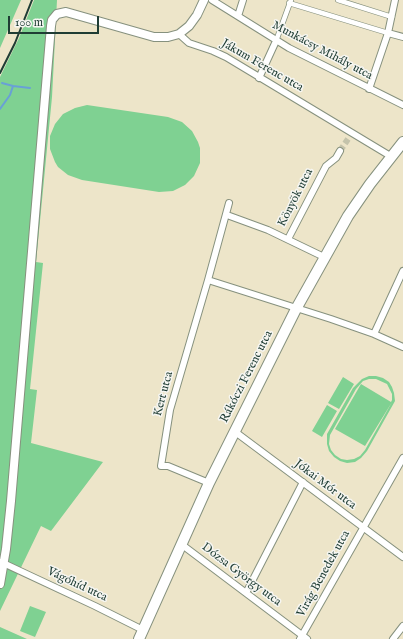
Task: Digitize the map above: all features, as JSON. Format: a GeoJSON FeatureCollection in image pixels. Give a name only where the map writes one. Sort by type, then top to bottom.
{"type":"FeatureCollection","features":[{"type":"Feature","properties":{"kind":"main road","name":"Rákóczi Ferenc utca"},"geometry":{"type":"LineString","coordinates":[[141,635],[209,483],[296,309],[348,216],[370,184],[403,142]]}},
{"type":"Feature","properties":{"kind":"street"},"geometry":{"type":"LineString","coordinates":[[0,584],[17,427],[52,20],[57,14],[66,12],[158,38],[168,37],[179,34],[194,21],[204,0]]}},
{"type":"Feature","properties":{"kind":"street","name":"Munkácsy Mihály utca"},"geometry":{"type":"LineString","coordinates":[[212,0],[276,41],[403,105]]}},
{"type":"Feature","properties":{"kind":"street"},"geometry":{"type":"LineString","coordinates":[[238,16],[243,0]]}},
{"type":"Feature","properties":{"kind":"street"},"geometry":{"type":"LineString","coordinates":[[338,0],[392,17]]}},
{"type":"Feature","properties":{"kind":"street"},"geometry":{"type":"LineString","coordinates":[[369,89],[388,33],[396,0]]}},
{"type":"Feature","properties":{"kind":"street"},"geometry":{"type":"LineString","coordinates":[[259,78],[276,41],[290,2],[403,37]]}},
{"type":"Feature","properties":{"kind":"street","name":"Jákum Ferenc utca"},"geometry":{"type":"LineString","coordinates":[[179,34],[189,43],[212,51],[392,157]]}},
{"type":"Feature","properties":{"kind":"street"},"geometry":{"type":"LineString","coordinates":[[348,139],[351,133]]}},
{"type":"Feature","properties":{"kind":"street","name":"Könyök utca"},"geometry":{"type":"LineString","coordinates":[[288,238],[326,166],[336,158],[340,151]]}},
{"type":"Feature","properties":{"kind":"street","name":"Kert utca"},"geometry":{"type":"LineString","coordinates":[[209,483],[168,466],[161,466],[170,410],[227,215],[229,203]]}},
{"type":"Feature","properties":{"kind":"street","name":"Könyök utca"},"geometry":{"type":"LineString","coordinates":[[227,215],[288,238],[324,257]]}},
{"type":"Feature","properties":{"kind":"street"},"geometry":{"type":"LineString","coordinates":[[374,334],[403,271]]}},
{"type":"Feature","properties":{"kind":"street"},"geometry":{"type":"LineString","coordinates":[[208,280],[374,334],[403,347]]}},
{"type":"Feature","properties":{"kind":"street","name":"Jókai Mór utca"},"geometry":{"type":"LineString","coordinates":[[234,431],[403,557]]}},
{"type":"Feature","properties":{"kind":"street","name":"Virág Benedek utca"},"geometry":{"type":"LineString","coordinates":[[303,638],[403,458]]}},
{"type":"Feature","properties":{"kind":"street"},"geometry":{"type":"LineString","coordinates":[[246,593],[303,482]]}},
{"type":"Feature","properties":{"kind":"street","name":"Dózsa György utca"},"geometry":{"type":"LineString","coordinates":[[181,544],[303,638]]}},
{"type":"Feature","properties":{"kind":"street","name":"Vágóhíd utca"},"geometry":{"type":"LineString","coordinates":[[2,562],[95,606],[141,635]]}},
{"type":"Feature","properties":{"kind":"street"},"geometry":{"type":"LineString","coordinates":[[393,639],[403,626]]}},
{"type":"Feature","properties":{"kind":"green space"},"geometry":{"type":"Polygon","coordinates":[[[0,0],[21,0],[0,48],[0,0]]]}},
{"type":"Feature","properties":{"kind":"green space"},"geometry":{"type":"Polygon","coordinates":[[[34,0],[57,0],[52,97],[36,262],[43,263],[30,389],[37,390],[31,443],[103,462],[51,531],[41,526],[0,611],[0,77],[19,38],[34,0]]]}},
{"type":"Feature","properties":{"kind":"green space"},"geometry":{"type":"Polygon","coordinates":[[[87,105],[168,117],[182,122],[192,131],[200,148],[200,163],[194,176],[185,185],[173,191],[159,192],[82,180],[68,175],[58,167],[55,162],[50,149],[50,136],[55,124],[63,114],[75,108],[87,105]]]}},
{"type":"Feature","properties":{"kind":"green space"},"geometry":{"type":"Polygon","coordinates":[[[369,376],[376,376],[389,382],[394,393],[395,401],[367,451],[355,462],[347,463],[334,457],[329,451],[327,434],[353,388],[362,379],[369,376]],[[376,379],[363,381],[356,389],[330,435],[329,444],[331,450],[341,459],[354,459],[360,456],[365,450],[392,402],[365,446],[335,429],[361,384],[391,402],[392,394],[387,384],[376,379]]]}},
{"type":"Feature","properties":{"kind":"green space"},"geometry":{"type":"Polygon","coordinates":[[[343,377],[354,384],[339,409],[328,403],[343,377]]]}},
{"type":"Feature","properties":{"kind":"green space"},"geometry":{"type":"Polygon","coordinates":[[[327,405],[337,411],[322,437],[312,431],[327,405]]]}},
{"type":"Feature","properties":{"kind":"green space"},"geometry":{"type":"Polygon","coordinates":[[[30,606],[46,612],[35,637],[20,631],[30,606]]]}},
{"type":"Feature","properties":{"kind":"green space"},"geometry":{"type":"Polygon","coordinates":[[[0,627],[27,639],[0,639],[0,627]]]}},
{"type":"Feature","properties":{"kind":"waterway"},"geometry":{"type":"LineString","coordinates":[[0,109],[10,95],[13,86],[2,83]]}},
{"type":"Feature","properties":{"kind":"waterway"},"geometry":{"type":"LineString","coordinates":[[13,86],[30,88]]}},
{"type":"Feature","properties":{"kind":"tunnel"},"geometry":{"type":"LineString","coordinates":[[340,151],[348,139]]}},
{"type":"Feature","properties":{"kind":"railway"},"geometry":{"type":"LineString","coordinates":[[0,73],[15,43],[32,0]]}}]}
